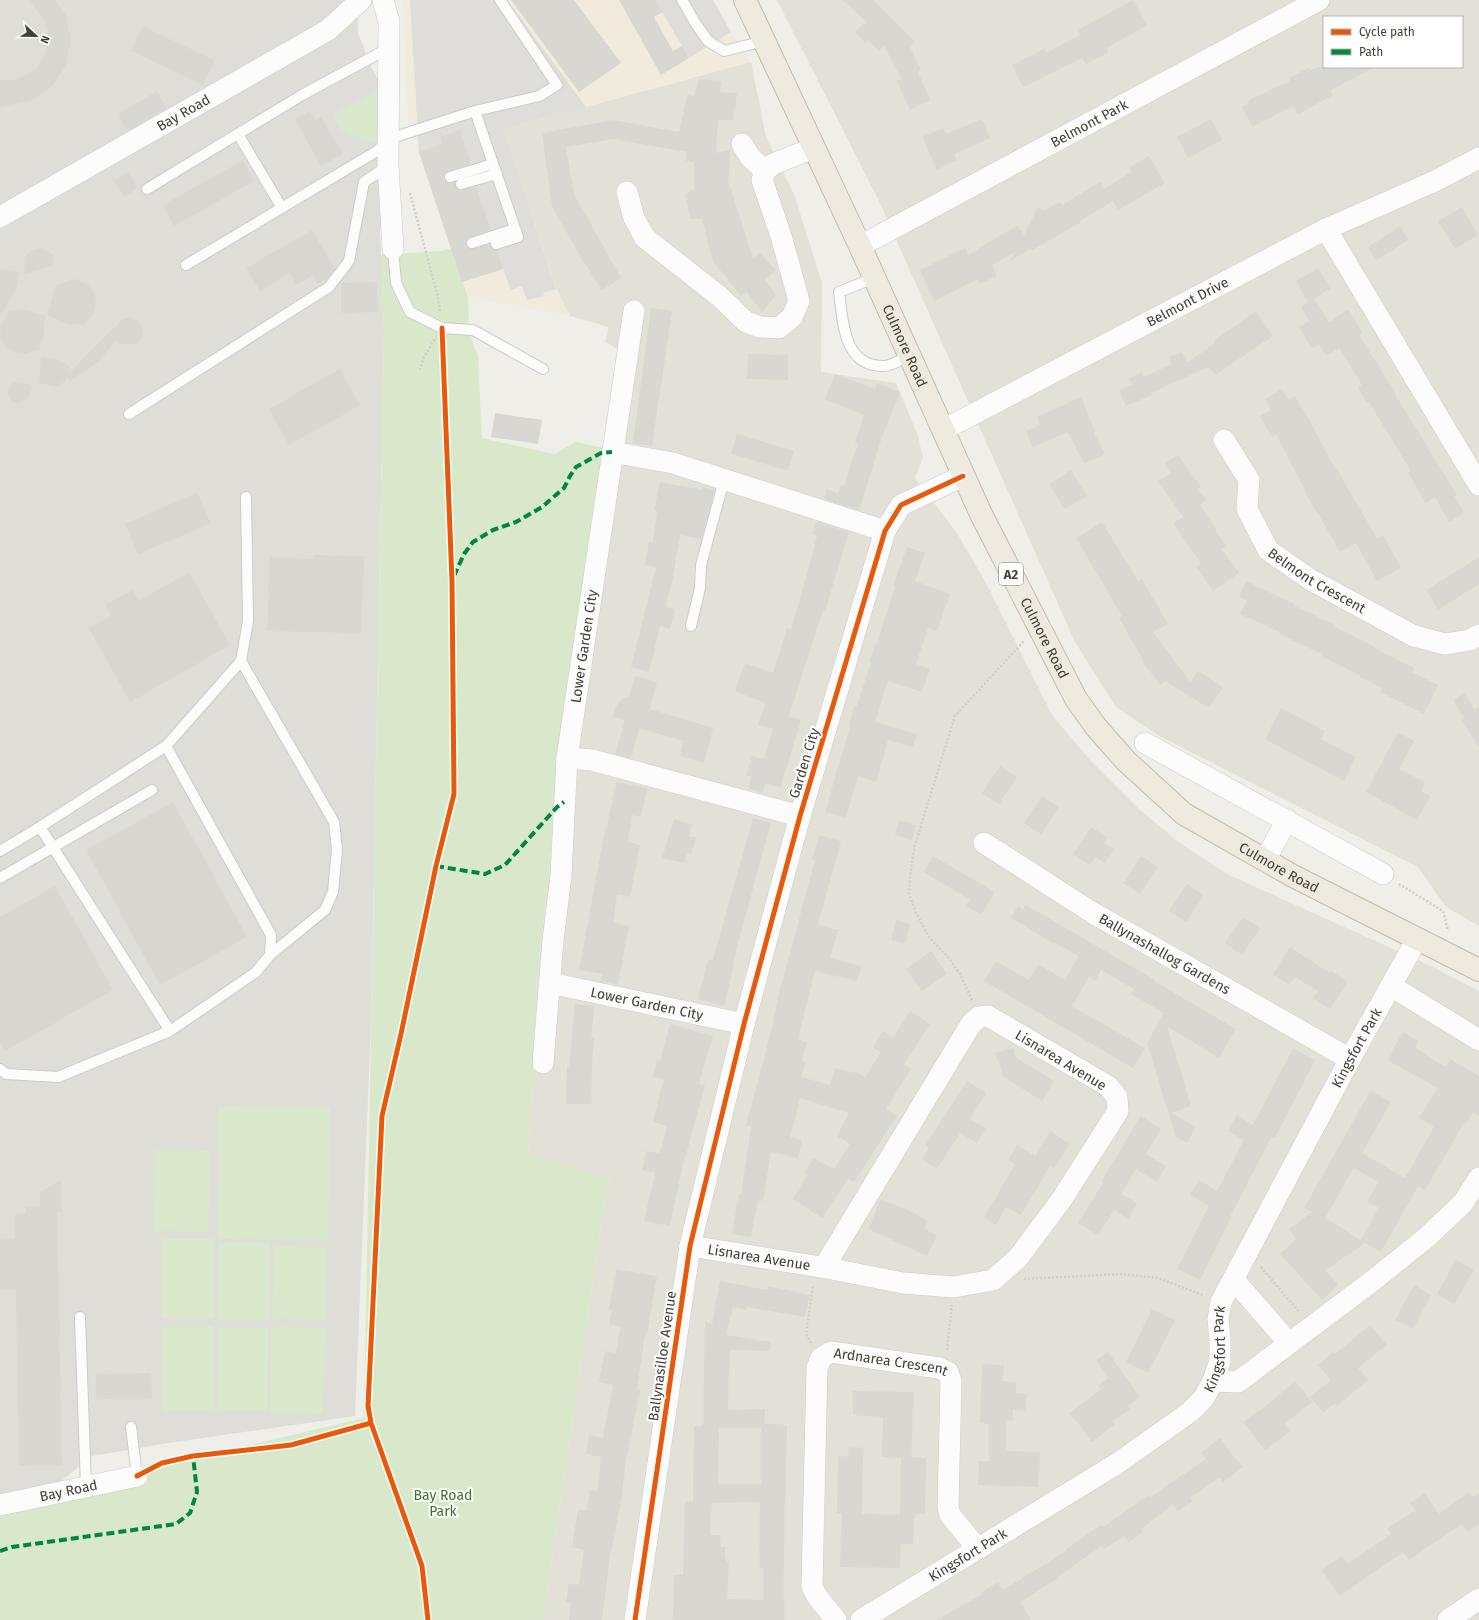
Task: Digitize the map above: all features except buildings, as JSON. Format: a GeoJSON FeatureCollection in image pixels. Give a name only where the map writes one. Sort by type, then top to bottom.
{"type":"FeatureCollection","features":[{"type":"Feature","properties":{"kind":"highway","name":"Culmore Road"},"geometry":{"type":"LineString","coordinates":[[745,0],[860,246],[981,514],[1076,699],[1096,727],[1126,761],[1184,814],[1335,898],[1479,970]]}},
{"type":"Feature","properties":{"kind":"street","name":"Bay Road"},"geometry":{"type":"LineString","coordinates":[[0,217],[328,30],[361,0]]}},
{"type":"Feature","properties":{"kind":"street"},"geometry":{"type":"LineString","coordinates":[[383,0],[389,22],[387,141],[393,249]]}},
{"type":"Feature","properties":{"kind":"street","name":"Belmont Park"},"geometry":{"type":"LineString","coordinates":[[860,246],[1320,0]]}},
{"type":"Feature","properties":{"kind":"street"},"geometry":{"type":"LineString","coordinates":[[742,144],[750,157],[765,171]]}},
{"type":"Feature","properties":{"kind":"street"},"geometry":{"type":"LineString","coordinates":[[627,192],[634,218],[645,238],[719,296],[746,322],[760,327],[779,328],[792,317],[799,301],[781,236],[762,180],[765,171],[773,164],[814,148]]}},
{"type":"Feature","properties":{"kind":"street","name":"Belmont Drive"},"geometry":{"type":"LineString","coordinates":[[943,430],[1326,229],[1436,181],[1479,158]]}},
{"type":"Feature","properties":{"kind":"street"},"geometry":{"type":"LineString","coordinates":[[1326,229],[1479,485]]}},
{"type":"Feature","properties":{"kind":"street","name":"Lower Garden City"},"geometry":{"type":"LineString","coordinates":[[543,1063],[553,940],[561,875],[567,758],[634,311]]}},
{"type":"Feature","properties":{"kind":"street","name":"Belmont Crescent"},"geometry":{"type":"LineString","coordinates":[[1224,440],[1249,480],[1247,509],[1268,550],[1312,580],[1414,636],[1445,644],[1470,640],[1479,635]]}},
{"type":"Feature","properties":{"kind":"street"},"geometry":{"type":"LineString","coordinates":[[612,452],[674,463],[885,531]]}},
{"type":"Feature","properties":{"kind":"street","name":"Garden City"},"geometry":{"type":"LineString","coordinates":[[726,1099],[744,1024],[800,816],[885,531],[901,505],[963,476]]}},
{"type":"Feature","properties":{"kind":"street"},"geometry":{"type":"LineString","coordinates":[[1145,742],[1383,874]]}},
{"type":"Feature","properties":{"kind":"street"},"geometry":{"type":"LineString","coordinates":[[567,758],[592,760],[800,816]]}},
{"type":"Feature","properties":{"kind":"street"},"geometry":{"type":"LineString","coordinates":[[1265,860],[1287,820]]}},
{"type":"Feature","properties":{"kind":"street","name":"Ballynashallog Gardens"},"geometry":{"type":"LineString","coordinates":[[984,843],[1093,913],[1350,1059]]}},
{"type":"Feature","properties":{"kind":"street","name":"Kingsfort Park"},"geometry":{"type":"LineString","coordinates":[[861,1620],[1118,1463],[1190,1412],[1204,1398],[1213,1382],[1220,1361],[1218,1319],[1221,1302],[1350,1059],[1417,939]]}},
{"type":"Feature","properties":{"kind":"street","name":"Lower Garden City"},"geometry":{"type":"LineString","coordinates":[[550,983],[744,1024]]}},
{"type":"Feature","properties":{"kind":"street"},"geometry":{"type":"LineString","coordinates":[[1391,986],[1479,1040]]}},
{"type":"Feature","properties":{"kind":"street","name":"Lisnarea Avenue"},"geometry":{"type":"LineString","coordinates":[[690,1246],[822,1267],[903,1283],[954,1287],[993,1280],[1018,1258],[1062,1199],[1118,1111],[1117,1097],[1108,1086],[1055,1054],[988,1016],[980,1017],[971,1024],[829,1259],[822,1267]]}},
{"type":"Feature","properties":{"kind":"street","name":"Ballynasilloe Avenue"},"geometry":{"type":"LineString","coordinates":[[635,1620],[690,1246],[726,1099]]}},
{"type":"Feature","properties":{"kind":"street"},"geometry":{"type":"LineString","coordinates":[[1213,1382],[1238,1382],[1371,1282],[1426,1238],[1463,1203],[1479,1178]]}},
{"type":"Feature","properties":{"kind":"street"},"geometry":{"type":"LineString","coordinates":[[1234,1280],[1289,1343]]}},
{"type":"Feature","properties":{"kind":"street","name":"Ardnarea Crescent"},"geometry":{"type":"LineString","coordinates":[[836,1620],[816,1595],[812,1586],[817,1368],[821,1358],[831,1352],[939,1368],[948,1372],[951,1381],[948,1507],[950,1515],[978,1549]]}},
{"type":"Feature","properties":{"kind":"street","name":"Bay Road"},"geometry":{"type":"LineString","coordinates":[[0,1505],[137,1476]]}},
{"type":"Feature","properties":{"kind":"street"},"geometry":{"type":"LineString","coordinates":[[1448,1620],[1479,1599]]}},
{"type":"Feature","properties":{"kind":"lane"},"geometry":{"type":"LineString","coordinates":[[186,265],[377,151],[387,141],[475,111],[539,96],[557,85],[500,0]]}},
{"type":"Feature","properties":{"kind":"lane"},"geometry":{"type":"LineString","coordinates":[[682,0],[708,41],[724,51],[764,41]]}},
{"type":"Feature","properties":{"kind":"lane"},"geometry":{"type":"LineString","coordinates":[[147,189],[302,95],[389,48]]}},
{"type":"Feature","properties":{"kind":"lane"},"geometry":{"type":"LineString","coordinates":[[475,111],[517,233]]}},
{"type":"Feature","properties":{"kind":"lane"},"geometry":{"type":"LineString","coordinates":[[238,134],[282,208]]}},
{"type":"Feature","properties":{"kind":"lane"},"geometry":{"type":"LineString","coordinates":[[450,177],[493,164]]}},
{"type":"Feature","properties":{"kind":"lane"},"geometry":{"type":"LineString","coordinates":[[129,414],[329,287],[349,261],[364,182],[388,166]]}},
{"type":"Feature","properties":{"kind":"lane"},"geometry":{"type":"LineString","coordinates":[[461,184],[497,174]]}},
{"type":"Feature","properties":{"kind":"lane"},"geometry":{"type":"LineString","coordinates":[[472,243],[517,233]]}},
{"type":"Feature","properties":{"kind":"lane"},"geometry":{"type":"LineString","coordinates":[[496,244],[517,233]]}},
{"type":"Feature","properties":{"kind":"lane"},"geometry":{"type":"LineString","coordinates":[[393,249],[396,283],[410,312],[442,328],[473,330],[543,369]]}},
{"type":"Feature","properties":{"kind":"lane"},"geometry":{"type":"LineString","coordinates":[[874,278],[839,292],[847,339],[854,355],[868,363],[884,367],[910,356]]}},
{"type":"Feature","properties":{"kind":"lane"},"geometry":{"type":"LineString","coordinates":[[691,626],[700,588],[701,565],[724,480]]}},
{"type":"Feature","properties":{"kind":"lane"},"geometry":{"type":"LineString","coordinates":[[0,851],[166,746],[241,661],[248,621],[246,497]]}},
{"type":"Feature","properties":{"kind":"lane"},"geometry":{"type":"LineString","coordinates":[[0,1069],[6,1074],[58,1078],[170,1032],[256,972],[270,955],[325,910],[333,892],[337,850],[334,822],[241,661]]}},
{"type":"Feature","properties":{"kind":"lane"},"geometry":{"type":"LineString","coordinates":[[166,746],[271,935],[270,955]]}},
{"type":"Feature","properties":{"kind":"lane"},"geometry":{"type":"LineString","coordinates":[[0,878],[152,790]]}},
{"type":"Feature","properties":{"kind":"lane"},"geometry":{"type":"LineString","coordinates":[[40,827],[170,1032]]}},
{"type":"Feature","properties":{"kind":"lane"},"geometry":{"type":"LineString","coordinates":[[80,1317],[86,1487]]}},
{"type":"Feature","properties":{"kind":"lane"},"geometry":{"type":"LineString","coordinates":[[131,1427],[137,1476]]}},
{"type":"Feature","properties":{"kind":"path"},"geometry":{"type":"LineString","coordinates":[[410,189],[438,297],[442,328],[424,357],[420,370]]}},
{"type":"Feature","properties":{"kind":"path"},"geometry":{"type":"LineString","coordinates":[[980,1017],[960,974],[948,957],[929,938],[916,913],[909,893],[911,867],[915,845],[955,716],[1038,627]]}},
{"type":"Feature","properties":{"kind":"path"},"geometry":{"type":"LineString","coordinates":[[1383,874],[1443,911],[1455,958]]}},
{"type":"Feature","properties":{"kind":"path"},"geometry":{"type":"LineString","coordinates":[[1248,1252],[1311,1327]]}},
{"type":"Feature","properties":{"kind":"path"},"geometry":{"type":"LineString","coordinates":[[821,1358],[806,1334],[822,1267]]}},
{"type":"Feature","properties":{"kind":"path"},"geometry":{"type":"LineString","coordinates":[[993,1280],[1121,1274],[1158,1278],[1221,1302]]}},
{"type":"Feature","properties":{"kind":"path"},"geometry":{"type":"LineString","coordinates":[[948,1372],[946,1351],[954,1287]]}},
{"type":"Feature","properties":{"kind":"shaded area"},"geometry":{"type":"Polygon","coordinates":[[[0,0],[357,0],[358,34],[378,80],[380,133],[377,141],[379,201],[385,225],[380,227],[384,331],[371,1024],[355,1416],[162,1444],[92,1456],[61,1481],[0,1499],[0,0]]]}},
{"type":"Feature","properties":{"kind":"shaded area"},"geometry":{"type":"Polygon","coordinates":[[[403,0],[713,0],[731,32],[751,62],[504,129],[556,288],[570,316],[468,297],[408,118],[403,0]]]}},
{"type":"Feature","properties":{"kind":"shaded area"},"geometry":{"type":"Polygon","coordinates":[[[410,0],[507,0],[586,107],[504,129],[556,289],[543,293],[544,296],[527,300],[522,286],[511,290],[503,269],[462,282],[419,152],[410,0]]]}},
{"type":"Feature","properties":{"kind":"shaded area"},"geometry":{"type":"Polygon","coordinates":[[[655,0],[713,0],[731,32],[689,58],[655,0]]]}},
{"type":"Feature","properties":{"kind":"shaded area"},"geometry":{"type":"Polygon","coordinates":[[[777,0],[1479,0],[1479,926],[1446,907],[1418,867],[1159,736],[1116,707],[1075,642],[879,201],[777,0]]]}},
{"type":"Feature","properties":{"kind":"shaded area"},"geometry":{"type":"Polygon","coordinates":[[[321,8],[329,23],[228,78],[220,64],[321,8]]]}},
{"type":"Feature","properties":{"kind":"shaded area"},"geometry":{"type":"Polygon","coordinates":[[[358,34],[364,48],[303,83],[295,69],[358,34]]]}},
{"type":"Feature","properties":{"kind":"shaded area"},"geometry":{"type":"Polygon","coordinates":[[[751,62],[766,137],[794,194],[822,283],[821,372],[896,383],[917,433],[923,457],[915,478],[957,533],[986,583],[1052,715],[1090,760],[1140,810],[1180,843],[1227,874],[1431,966],[1479,991],[1479,1620],[543,1620],[605,1198],[611,1177],[528,1155],[532,1091],[554,992],[536,987],[562,757],[619,353],[616,348],[605,342],[609,327],[570,316],[556,289],[504,129],[751,62]]]}},
{"type":"Feature","properties":{"kind":"shaded area"},"geometry":{"type":"Polygon","coordinates":[[[372,69],[378,80],[378,90],[333,115],[323,97],[372,69]]]}},
{"type":"Feature","properties":{"kind":"green space"},"geometry":{"type":"Polygon","coordinates":[[[378,90],[380,133],[377,141],[373,142],[353,137],[344,132],[333,115],[378,90]]]}},
{"type":"Feature","properties":{"kind":"green space","name":"Bay Road Park"},"geometry":{"type":"Polygon","coordinates":[[[451,249],[468,297],[469,328],[474,347],[478,355],[482,438],[554,454],[576,442],[603,448],[562,757],[536,987],[554,992],[532,1091],[528,1155],[611,1177],[605,1198],[543,1620],[0,1620],[0,1504],[364,1418],[384,331],[381,255],[451,249]]]}},
{"type":"Feature","properties":{"kind":"green space"},"geometry":{"type":"Polygon","coordinates":[[[219,1107],[330,1108],[328,1240],[218,1239],[219,1107]]]}},
{"type":"Feature","properties":{"kind":"green space"},"geometry":{"type":"Polygon","coordinates":[[[156,1150],[210,1151],[208,1232],[155,1231],[156,1150]]]}},
{"type":"Feature","properties":{"kind":"green space"},"geometry":{"type":"Polygon","coordinates":[[[162,1239],[214,1239],[214,1318],[162,1318],[162,1239]]]}},
{"type":"Feature","properties":{"kind":"green space"},"geometry":{"type":"Polygon","coordinates":[[[219,1243],[269,1243],[269,1320],[218,1320],[219,1243]]]}},
{"type":"Feature","properties":{"kind":"green space"},"geometry":{"type":"Polygon","coordinates":[[[274,1245],[326,1246],[325,1320],[272,1319],[274,1245]]]}},
{"type":"Feature","properties":{"kind":"green space"},"geometry":{"type":"Polygon","coordinates":[[[162,1326],[213,1326],[214,1411],[163,1411],[162,1326]]]}},
{"type":"Feature","properties":{"kind":"green space"},"geometry":{"type":"Polygon","coordinates":[[[272,1327],[325,1328],[323,1413],[270,1412],[272,1327]]]}},
{"type":"Feature","properties":{"kind":"green space"},"geometry":{"type":"Polygon","coordinates":[[[218,1328],[268,1328],[268,1411],[218,1411],[218,1328]]]}},
{"type":"Feature","properties":{"kind":"marked path"},"geometry":{"type":"LineString","coordinates":[[454,576],[464,554],[473,542],[493,530],[516,522],[542,507],[564,488],[576,467],[601,453],[612,452]]}},
{"type":"Feature","properties":{"kind":"marked path"},"geometry":{"type":"LineString","coordinates":[[436,866],[485,874],[505,865],[557,807],[564,802]]}},
{"type":"Feature","properties":{"kind":"marked path"},"geometry":{"type":"LineString","coordinates":[[0,1551],[12,1547],[176,1524],[190,1513],[197,1492],[193,1456]]}},
{"type":"Feature","properties":{"kind":"cycle path"},"geometry":{"type":"LineString","coordinates":[[428,1620],[422,1566],[371,1423],[368,1406],[382,1116],[401,1034],[436,866],[454,794],[452,581],[442,328]]}},
{"type":"Feature","properties":{"kind":"cycle path"},"geometry":{"type":"LineString","coordinates":[[635,1620],[690,1246],[744,1024],[800,816],[885,531],[901,505],[963,476]]}},
{"type":"Feature","properties":{"kind":"cycle path"},"geometry":{"type":"LineString","coordinates":[[137,1476],[162,1463],[193,1456],[291,1445],[371,1423]]}}]}
